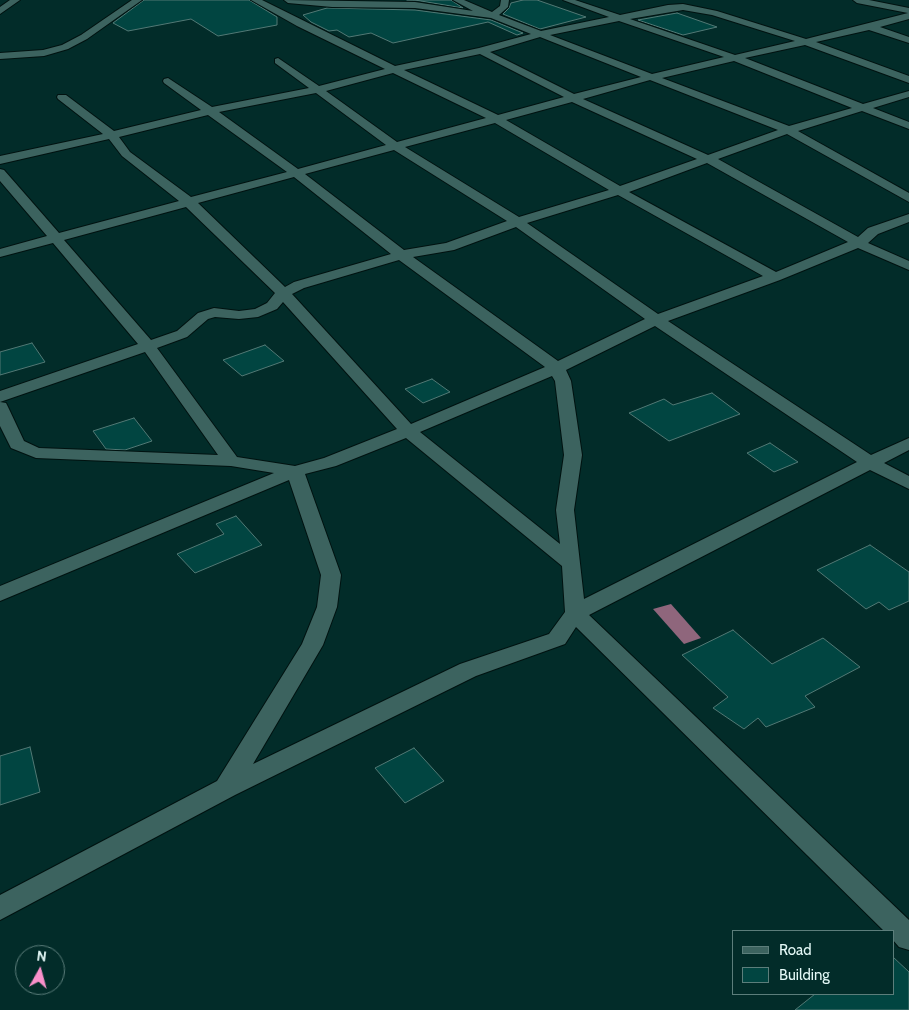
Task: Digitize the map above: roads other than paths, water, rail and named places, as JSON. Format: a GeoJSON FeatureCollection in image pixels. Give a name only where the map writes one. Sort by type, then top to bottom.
{"type":"FeatureCollection","features":[{"type":"Feature","properties":{"kind":"street"},"geometry":{"type":"LineString","coordinates":[[0,11],[16,0]]}},
{"type":"Feature","properties":{"kind":"street"},"geometry":{"type":"LineString","coordinates":[[0,56],[44,53],[65,47],[84,37],[138,0]]}},
{"type":"Feature","properties":{"kind":"street"},"geometry":{"type":"LineString","coordinates":[[255,0],[300,24],[495,118],[619,191],[775,277]]}},
{"type":"Feature","properties":{"kind":"street"},"geometry":{"type":"LineString","coordinates":[[288,0],[332,4],[414,4],[493,16]]}},
{"type":"Feature","properties":{"kind":"street"},"geometry":{"type":"LineString","coordinates":[[457,0],[493,16],[788,130],[909,198]]}},
{"type":"Feature","properties":{"kind":"street"},"geometry":{"type":"LineString","coordinates":[[493,16],[504,6],[505,0]]}},
{"type":"Feature","properties":{"kind":"street"},"geometry":{"type":"LineString","coordinates":[[567,0],[735,58],[866,107],[909,126]]}},
{"type":"Feature","properties":{"kind":"street"},"geometry":{"type":"LineString","coordinates":[[857,0],[909,11]]}},
{"type":"Feature","properties":{"kind":"street"},"geometry":{"type":"LineString","coordinates":[[0,160],[209,111],[317,90],[396,69],[481,52],[541,34],[668,8],[683,7],[714,14],[807,42],[909,80]]}},
{"type":"Feature","properties":{"kind":"street"},"geometry":{"type":"LineString","coordinates":[[0,253],[651,77],[807,42],[909,16]]}},
{"type":"Feature","properties":{"kind":"street"},"geometry":{"type":"LineString","coordinates":[[870,27],[909,40]]}},
{"type":"Feature","properties":{"kind":"street"},"geometry":{"type":"LineString","coordinates":[[481,52],[573,98],[708,159],[861,242],[875,252],[909,266]]}},
{"type":"Feature","properties":{"kind":"street"},"geometry":{"type":"LineString","coordinates":[[278,61],[395,146],[517,222],[656,320],[870,463],[909,482]]}},
{"type":"Feature","properties":{"kind":"street"},"geometry":{"type":"LineString","coordinates":[[168,81],[296,173],[401,255],[557,368],[563,381],[573,455],[565,510],[572,564],[575,613],[909,938]]}},
{"type":"Feature","properties":{"kind":"street"},"geometry":{"type":"LineString","coordinates":[[0,397],[182,334],[203,316],[214,312],[239,315],[258,313],[272,306],[283,293],[299,286],[401,255],[449,247],[517,222],[619,191],[788,130],[909,94]]}},
{"type":"Feature","properties":{"kind":"street"},"geometry":{"type":"LineString","coordinates":[[62,98],[112,135],[126,154],[189,202],[283,293],[408,431],[572,564]]}},
{"type":"Feature","properties":{"kind":"street"},"geometry":{"type":"LineString","coordinates":[[0,172],[148,346],[231,461]]}},
{"type":"Feature","properties":{"kind":"street"},"geometry":{"type":"LineString","coordinates":[[0,594],[295,471],[330,462],[408,431],[557,368],[656,320],[775,277],[861,242],[873,231],[909,218]]}},
{"type":"Feature","properties":{"kind":"street"},"geometry":{"type":"LineString","coordinates":[[0,407],[17,444],[36,454],[231,461],[295,471]]}},
{"type":"Feature","properties":{"kind":"street"},"geometry":{"type":"LineString","coordinates":[[0,908],[226,788],[468,670],[557,639],[575,613],[909,443]]}},
{"type":"Feature","properties":{"kind":"street"},"geometry":{"type":"LineString","coordinates":[[226,788],[312,645],[327,607],[331,575],[295,471]]}}]}
